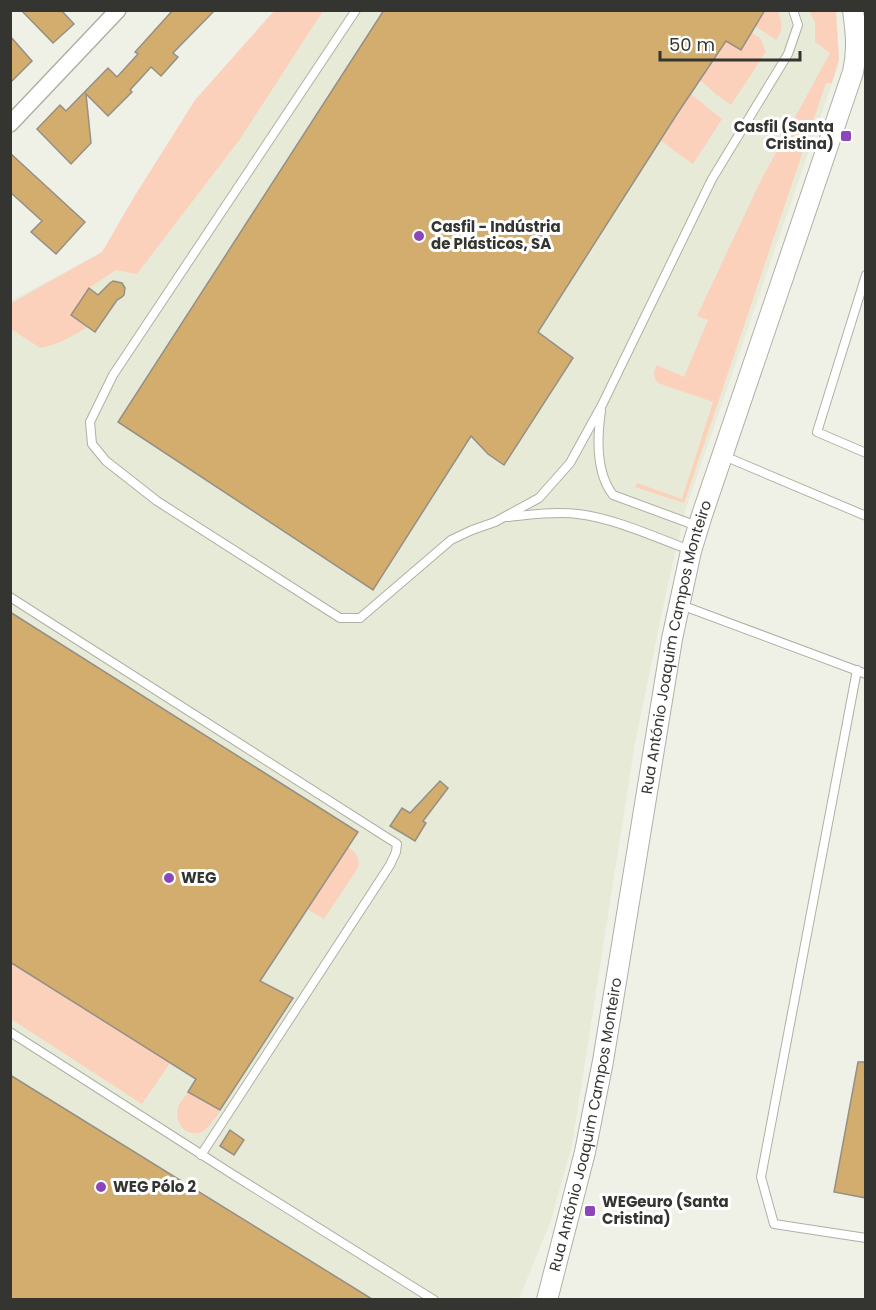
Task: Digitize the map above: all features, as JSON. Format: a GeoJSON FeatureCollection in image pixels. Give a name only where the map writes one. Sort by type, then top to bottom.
{"type":"FeatureCollection","features":[{"type":"Feature","properties":{"kind":"street"},"geometry":{"type":"LineString","coordinates":[[10,124],[118,10]]}},
{"type":"Feature","properties":{"kind":"street","name":"Rua António Joaquim Campos Monteiro"},"geometry":{"type":"LineString","coordinates":[[547,1299],[588,1141],[672,639],[692,551],[698,527],[853,72],[857,43],[853,10]]}},
{"type":"Feature","properties":{"kind":"lane"},"geometry":{"type":"LineString","coordinates":[[356,10],[113,375],[90,422],[92,444],[106,461],[157,501],[340,618],[360,618],[451,540],[495,522],[539,498],[570,463],[602,405],[712,179],[788,54],[798,25],[793,10]]}},
{"type":"Feature","properties":{"kind":"lane"},"geometry":{"type":"LineString","coordinates":[[866,275],[817,432],[866,453]]}},
{"type":"Feature","properties":{"kind":"lane"},"geometry":{"type":"LineString","coordinates":[[602,405],[598,442],[600,463],[606,486],[613,495],[698,527]]}},
{"type":"Feature","properties":{"kind":"lane"},"geometry":{"type":"LineString","coordinates":[[722,456],[866,516]]}},
{"type":"Feature","properties":{"kind":"lane"},"geometry":{"type":"LineString","coordinates":[[503,518],[543,514],[576,514],[604,519],[692,551]]}},
{"type":"Feature","properties":{"kind":"lane"},"geometry":{"type":"LineString","coordinates":[[10,597],[397,844],[390,865],[201,1155]]}},
{"type":"Feature","properties":{"kind":"lane"},"geometry":{"type":"LineString","coordinates":[[680,604],[866,674]]}},
{"type":"Feature","properties":{"kind":"lane"},"geometry":{"type":"LineString","coordinates":[[856,670],[761,1177],[774,1224],[866,1238]]}},
{"type":"Feature","properties":{"kind":"lane"},"geometry":{"type":"LineString","coordinates":[[10,1032],[201,1155],[434,1299]]}},
{"type":"Feature","properties":{"kind":"shaded area"},"geometry":{"type":"Polygon","coordinates":[[[274,11],[323,11],[240,139],[137,274],[116,270],[89,288],[71,315],[88,327],[71,337],[40,348],[11,329],[10,304],[102,252],[195,100],[274,11]]]}},
{"type":"Feature","properties":{"kind":"shaded area"},"geometry":{"type":"Polygon","coordinates":[[[275,11],[836,11],[839,59],[685,511],[635,743],[572,1145],[551,1220],[519,1299],[11,1300],[11,301],[102,252],[195,100],[275,11]]]}},
{"type":"Feature","properties":{"kind":"shaded area"},"geometry":{"type":"Polygon","coordinates":[[[756,11],[778,11],[782,26],[776,40],[755,26],[756,11]]]}},
{"type":"Feature","properties":{"kind":"shaded area"},"geometry":{"type":"Polygon","coordinates":[[[809,11],[836,11],[839,59],[832,83],[826,83],[684,503],[635,487],[637,483],[682,499],[713,402],[658,383],[654,376],[655,370],[657,365],[684,377],[708,320],[697,316],[760,182],[830,53],[815,42],[815,22],[809,11]]]}},
{"type":"Feature","properties":{"kind":"shaded area"},"geometry":{"type":"Polygon","coordinates":[[[751,32],[760,38],[766,52],[731,105],[700,80],[726,41],[751,32]]]}},
{"type":"Feature","properties":{"kind":"shaded area"},"geometry":{"type":"Polygon","coordinates":[[[691,94],[722,119],[693,164],[661,140],[691,94]]]}},
{"type":"Feature","properties":{"kind":"shaded area"},"geometry":{"type":"Polygon","coordinates":[[[348,847],[357,856],[358,868],[324,919],[307,909],[348,847]]]}},
{"type":"Feature","properties":{"kind":"shaded area"},"geometry":{"type":"Polygon","coordinates":[[[10,962],[170,1063],[142,1104],[11,1019],[10,962]]]}},
{"type":"Feature","properties":{"kind":"shaded area"},"geometry":{"type":"Polygon","coordinates":[[[188,1092],[220,1111],[202,1132],[186,1131],[178,1119],[178,1108],[188,1092]]]}},
{"type":"Feature","properties":{"kind":"building"},"geometry":{"type":"Polygon","coordinates":[[[21,10],[61,10],[74,24],[53,43],[21,10]]]}},
{"type":"Feature","properties":{"kind":"building"},"geometry":{"type":"Polygon","coordinates":[[[173,10],[215,10],[173,53],[178,57],[161,76],[151,67],[130,90],[132,92],[108,116],[86,94],[91,143],[71,164],[37,129],[60,105],[66,111],[108,68],[117,77],[138,54],[135,52],[173,10]]]}},
{"type":"Feature","properties":{"kind":"building","name":"Casfil - Indústria de Plásticos, SA"},"geometry":{"type":"Polygon","coordinates":[[[384,10],[765,10],[741,50],[726,41],[538,332],[573,358],[504,465],[488,454],[471,436],[373,590],[118,422],[384,10]]]}},
{"type":"Feature","properties":{"kind":"building"},"geometry":{"type":"Polygon","coordinates":[[[10,36],[32,61],[10,83],[10,36]]]}},
{"type":"Feature","properties":{"kind":"building"},"geometry":{"type":"Polygon","coordinates":[[[10,153],[85,222],[56,254],[31,232],[42,221],[10,192],[10,153]]]}},
{"type":"Feature","properties":{"kind":"building"},"geometry":{"type":"Polygon","coordinates":[[[113,281],[122,283],[125,288],[124,295],[117,300],[95,332],[71,315],[89,288],[98,295],[113,281]]]}},
{"type":"Feature","properties":{"kind":"building","name":"WEG"},"geometry":{"type":"Polygon","coordinates":[[[10,612],[358,832],[260,981],[293,998],[220,1110],[188,1092],[196,1079],[10,962],[10,612]]]}},
{"type":"Feature","properties":{"kind":"building"},"geometry":{"type":"Polygon","coordinates":[[[440,781],[448,788],[423,821],[426,823],[415,841],[390,826],[402,808],[410,813],[440,781]]]}},
{"type":"Feature","properties":{"kind":"building"},"geometry":{"type":"Polygon","coordinates":[[[858,1062],[866,1062],[866,1198],[834,1192],[858,1062]]]}},
{"type":"Feature","properties":{"kind":"building","name":"WEG Pólo 2"},"geometry":{"type":"Polygon","coordinates":[[[10,1075],[372,1299],[10,1299],[10,1075]]]}},
{"type":"Feature","properties":{"kind":"building"},"geometry":{"type":"Polygon","coordinates":[[[230,1130],[244,1140],[234,1155],[220,1146],[230,1130]]]}},
{"type":"Feature","properties":{"kind":"place","name":"Casfil (Santa Cristina)"},"geometry":{"type":"Point","coordinates":[846,136]}},
{"type":"Feature","properties":{"kind":"place","name":"Casfil - Indústria de Plásticos, SA"},"geometry":{"type":"Point","coordinates":[419,236]}},
{"type":"Feature","properties":{"kind":"place","name":"WEG"},"geometry":{"type":"Point","coordinates":[169,878]}},
{"type":"Feature","properties":{"kind":"place","name":"WEG Pólo 2"},"geometry":{"type":"Point","coordinates":[101,1187]}},
{"type":"Feature","properties":{"kind":"place","name":"WEGeuro (Santa Cristina)"},"geometry":{"type":"Point","coordinates":[590,1211]}}]}
